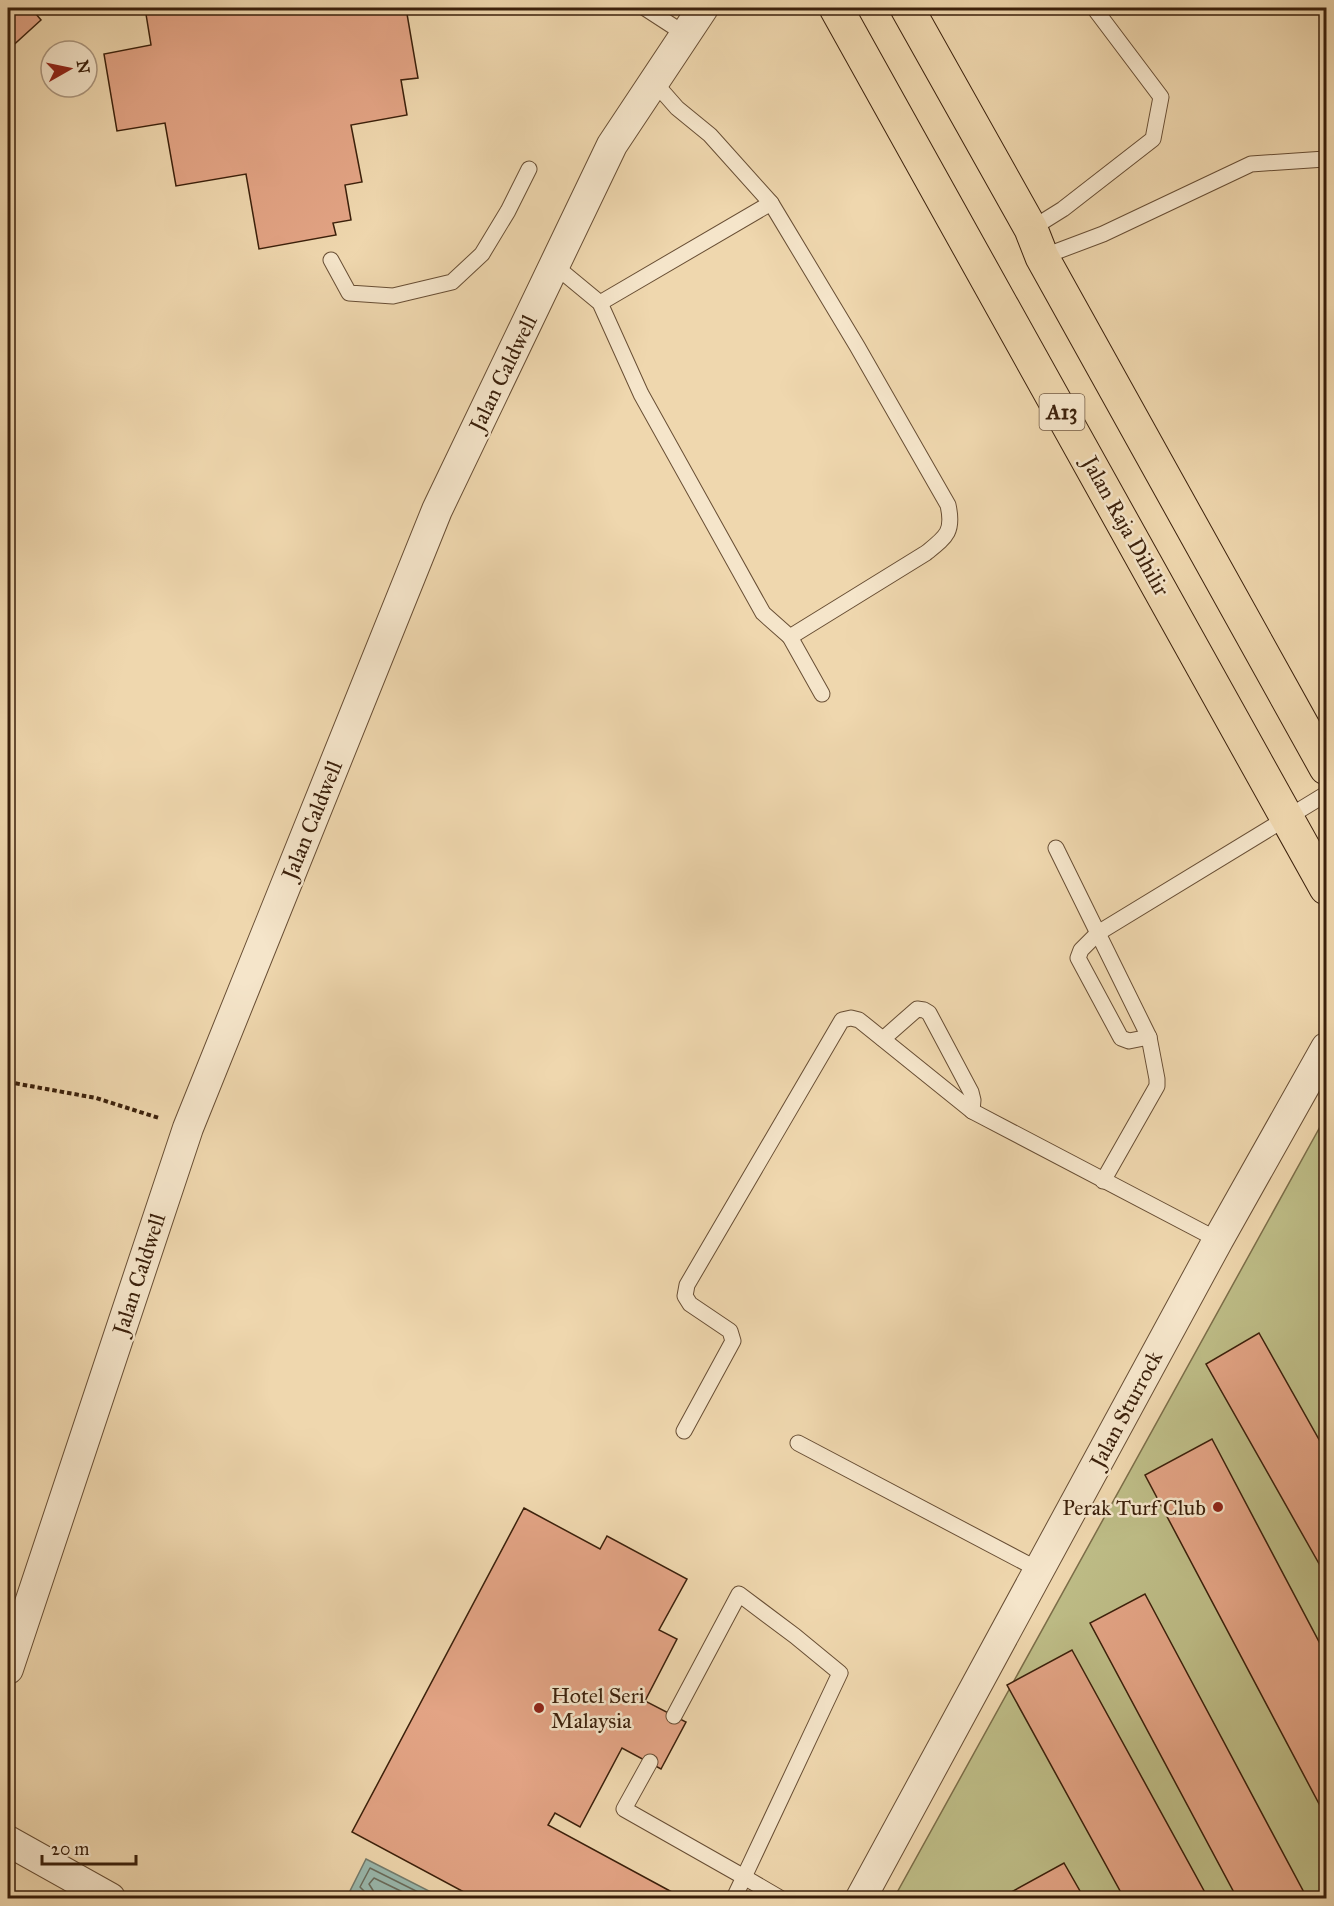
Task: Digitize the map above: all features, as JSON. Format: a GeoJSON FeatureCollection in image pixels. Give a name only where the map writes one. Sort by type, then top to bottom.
{"type":"FeatureCollection","features":[{"type":"Feature","properties":{"kind":"main road","name":"Jalan Raja Dihilir"},"geometry":{"type":"LineString","coordinates":[[836,8],[1326,888]]}},
{"type":"Feature","properties":{"kind":"main road","name":"A13"},"geometry":{"type":"LineString","coordinates":[[907,8],[1326,768]]}},
{"type":"Feature","properties":{"kind":"street","name":"Jalan Caldwell"},"geometry":{"type":"LineString","coordinates":[[8,1670],[188,1128],[437,510],[612,144],[655,83],[703,8]]}},
{"type":"Feature","properties":{"kind":"street","name":"Jalan Sturrock"},"geometry":{"type":"LineString","coordinates":[[861,1899],[1218,1240],[1326,1048]]}},
{"type":"Feature","properties":{"kind":"street"},"geometry":{"type":"LineString","coordinates":[[8,1841],[110,1899]]}},
{"type":"Feature","properties":{"kind":"lane"},"geometry":{"type":"LineString","coordinates":[[645,8],[685,34]]}},
{"type":"Feature","properties":{"kind":"lane"},"geometry":{"type":"LineString","coordinates":[[1036,243],[1063,209],[1153,140],[1161,96],[1094,8]]}},
{"type":"Feature","properties":{"kind":"lane"},"geometry":{"type":"LineString","coordinates":[[655,83],[677,108],[710,135],[771,202],[858,346],[948,505],[952,522],[946,537],[926,553],[790,637]]}},
{"type":"Feature","properties":{"kind":"lane"},"geometry":{"type":"LineString","coordinates":[[1036,243],[1103,234],[1251,164],[1326,160]]}},
{"type":"Feature","properties":{"kind":"lane"},"geometry":{"type":"LineString","coordinates":[[331,260],[349,293],[393,296],[452,282],[483,254],[529,169]]}},
{"type":"Feature","properties":{"kind":"lane"},"geometry":{"type":"LineString","coordinates":[[600,303],[771,202]]}},
{"type":"Feature","properties":{"kind":"lane"},"geometry":{"type":"LineString","coordinates":[[554,265],[600,303],[641,394],[763,613],[790,637],[822,694]]}},
{"type":"Feature","properties":{"kind":"lane"},"geometry":{"type":"LineString","coordinates":[[1149,1037],[1129,1041],[1121,1038],[1078,958],[1081,950],[1098,933],[1326,794]]}},
{"type":"Feature","properties":{"kind":"lane"},"geometry":{"type":"LineString","coordinates":[[1056,848],[1149,1037],[1157,1086],[1103,1180]]}},
{"type":"Feature","properties":{"kind":"lane"},"geometry":{"type":"LineString","coordinates":[[883,1039],[917,1009],[929,1013],[971,1092],[972,1111]]}},
{"type":"Feature","properties":{"kind":"lane"},"geometry":{"type":"LineString","coordinates":[[684,1431],[733,1341],[730,1331],[690,1304],[685,1296],[687,1286],[842,1020],[851,1018],[859,1020],[972,1111],[1218,1240]]}},
{"type":"Feature","properties":{"kind":"lane"},"geometry":{"type":"LineString","coordinates":[[798,1443],[1039,1570]]}},
{"type":"Feature","properties":{"kind":"lane"},"geometry":{"type":"LineString","coordinates":[[674,1716],[740,1594],[840,1673],[734,1899]]}},
{"type":"Feature","properties":{"kind":"lane"},"geometry":{"type":"LineString","coordinates":[[650,1762],[624,1809],[780,1899]]}},
{"type":"Feature","properties":{"kind":"path"},"geometry":{"type":"LineString","coordinates":[[8,1082],[96,1098],[188,1128]]}},
{"type":"Feature","properties":{"kind":"shaded area","name":"Perak Turf Club"},"geometry":{"type":"Polygon","coordinates":[[[1326,1116],[1326,1898],[894,1898],[1326,1116]]]}},
{"type":"Feature","properties":{"kind":"water"},"geometry":{"type":"Polygon","coordinates":[[[366,1859],[433,1893],[430,1898],[366,1898],[350,1891],[366,1859]]]}},
{"type":"Feature","properties":{"kind":"building"},"geometry":{"type":"Polygon","coordinates":[[[8,8],[31,8],[41,20],[8,50],[8,8]]]}},
{"type":"Feature","properties":{"kind":"building"},"geometry":{"type":"Polygon","coordinates":[[[145,8],[406,8],[418,78],[401,80],[407,115],[351,125],[362,182],[345,185],[351,220],[333,223],[336,235],[259,249],[246,174],[176,186],[165,123],[117,131],[104,54],[151,45],[145,8]]]}},
{"type":"Feature","properties":{"kind":"building"},"geometry":{"type":"Polygon","coordinates":[[[1259,1333],[1326,1452],[1326,1576],[1206,1364],[1259,1333]]]}},
{"type":"Feature","properties":{"kind":"building"},"geometry":{"type":"Polygon","coordinates":[[[1212,1439],[1326,1655],[1326,1817],[1145,1475],[1212,1439]]]}},
{"type":"Feature","properties":{"kind":"building","name":"Hotel Seri Malaysia"},"geometry":{"type":"Polygon","coordinates":[[[524,1508],[600,1549],[607,1536],[687,1579],[659,1630],[677,1639],[645,1701],[686,1722],[661,1769],[622,1748],[580,1827],[555,1813],[548,1825],[683,1898],[475,1898],[352,1832],[524,1508]]]}},
{"type":"Feature","properties":{"kind":"building"},"geometry":{"type":"Polygon","coordinates":[[[1145,1594],[1307,1898],[1237,1898],[1090,1623],[1145,1594]]]}},
{"type":"Feature","properties":{"kind":"building"},"geometry":{"type":"Polygon","coordinates":[[[1072,1650],[1208,1898],[1124,1898],[1007,1685],[1072,1650]]]}},
{"type":"Feature","properties":{"kind":"building"},"geometry":{"type":"Polygon","coordinates":[[[1064,1863],[1084,1898],[1006,1898],[1004,1896],[1064,1863]]]}},
{"type":"Feature","properties":{"kind":"place","name":"Perak Turf Club"},"geometry":{"type":"Point","coordinates":[1218,1507]}},
{"type":"Feature","properties":{"kind":"place","name":"Hotel Seri Malaysia"},"geometry":{"type":"Point","coordinates":[539,1708]}}]}
